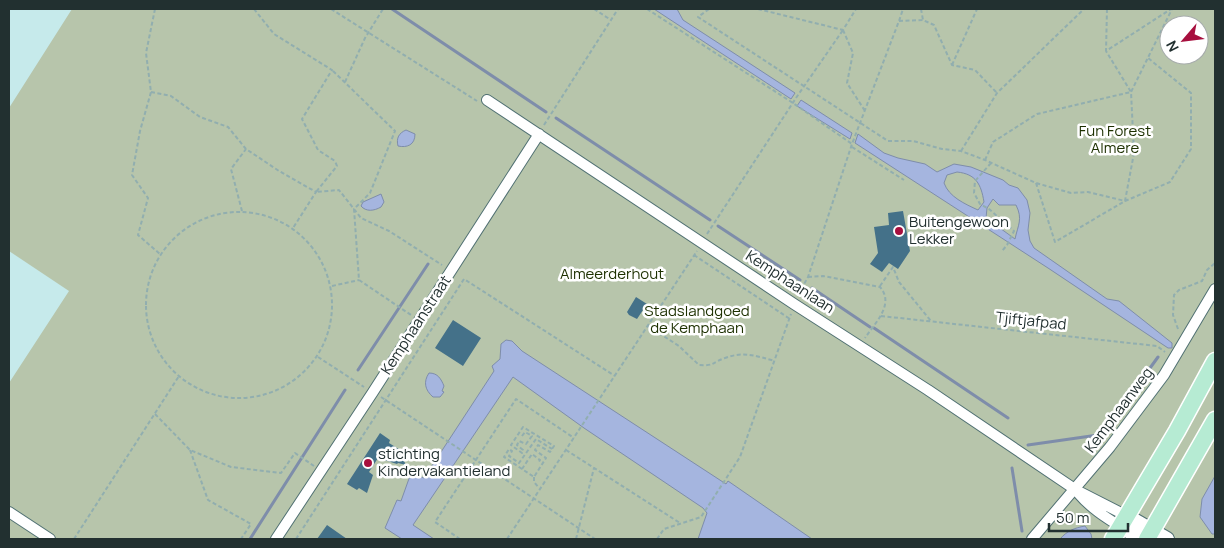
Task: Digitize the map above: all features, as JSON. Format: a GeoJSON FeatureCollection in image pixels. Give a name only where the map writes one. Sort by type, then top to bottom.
{"type":"FeatureCollection","features":[{"type":"Feature","properties":{"kind":"main road"},"geometry":{"type":"LineString","coordinates":[[1120,527],[1178,430],[1215,361]]}},
{"type":"Feature","properties":{"kind":"main road"},"geometry":{"type":"LineString","coordinates":[[1147,537],[1215,420]]}},
{"type":"Feature","properties":{"kind":"street","name":"Kemphaanlaan"},"geometry":{"type":"LineString","coordinates":[[489,100],[701,243],[928,390],[1076,490],[1088,504],[1103,516],[1120,527],[1147,537],[1167,539]]}},
{"type":"Feature","properties":{"kind":"street","name":"Kemphaanstraat"},"geometry":{"type":"LineString","coordinates":[[276,539],[539,134]]}},
{"type":"Feature","properties":{"kind":"street","name":"Kemphaanweg"},"geometry":{"type":"LineString","coordinates":[[1032,539],[1076,490],[1164,375],[1215,289]]}},
{"type":"Feature","properties":{"kind":"street"},"geometry":{"type":"LineString","coordinates":[[9,512],[50,539]]}},
{"type":"Feature","properties":{"kind":"path"},"geometry":{"type":"LineString","coordinates":[[155,9],[146,53],[151,92],[140,131],[132,174],[148,198],[138,235],[160,254]]}},
{"type":"Feature","properties":{"kind":"path"},"geometry":{"type":"LineString","coordinates":[[254,9],[274,34],[332,70],[395,131],[370,193],[354,209],[358,280]]}},
{"type":"Feature","properties":{"kind":"path"},"geometry":{"type":"LineString","coordinates":[[331,9],[481,103],[489,100]]}},
{"type":"Feature","properties":{"kind":"path"},"geometry":{"type":"LineString","coordinates":[[345,82],[368,33],[383,9]]}},
{"type":"Feature","properties":{"kind":"path"},"geometry":{"type":"LineString","coordinates":[[594,9],[611,20]]}},
{"type":"Feature","properties":{"kind":"path"},"geometry":{"type":"LineString","coordinates":[[539,134],[618,9]]}},
{"type":"Feature","properties":{"kind":"path"},"geometry":{"type":"LineString","coordinates":[[647,9],[793,102],[852,144],[900,21],[902,9]]}},
{"type":"Feature","properties":{"kind":"path"},"geometry":{"type":"LineString","coordinates":[[709,9],[698,17],[888,141],[912,141],[942,149],[961,151],[991,162],[1036,183],[1071,194],[1088,192],[1125,201]]}},
{"type":"Feature","properties":{"kind":"path"},"geometry":{"type":"LineString","coordinates":[[758,9],[843,30]]}},
{"type":"Feature","properties":{"kind":"path"},"geometry":{"type":"LineString","coordinates":[[507,539],[648,326],[717,217],[856,9]]}},
{"type":"Feature","properties":{"kind":"path"},"geometry":{"type":"LineString","coordinates":[[921,9],[923,20]]}},
{"type":"Feature","properties":{"kind":"path"},"geometry":{"type":"LineString","coordinates":[[952,65],[977,9]]}},
{"type":"Feature","properties":{"kind":"path"},"geometry":{"type":"LineString","coordinates":[[961,151],[997,93],[1084,9]]}},
{"type":"Feature","properties":{"kind":"path"},"geometry":{"type":"LineString","coordinates":[[1107,9],[1106,51],[1131,92],[1134,153],[1125,201]]}},
{"type":"Feature","properties":{"kind":"path"},"geometry":{"type":"LineString","coordinates":[[1106,51],[1172,9]]}},
{"type":"Feature","properties":{"kind":"path"},"geometry":{"type":"LineString","coordinates":[[1131,92],[1172,9]]}},
{"type":"Feature","properties":{"kind":"path"},"geometry":{"type":"LineString","coordinates":[[900,21],[923,20],[934,25],[952,65]]}},
{"type":"Feature","properties":{"kind":"path"},"geometry":{"type":"LineString","coordinates":[[843,30],[853,53],[847,83],[865,111]]}},
{"type":"Feature","properties":{"kind":"path"},"geometry":{"type":"LineString","coordinates":[[1036,183],[1055,242],[1125,201],[1170,182],[1192,149],[1190,93],[1148,58]]}},
{"type":"Feature","properties":{"kind":"path"},"geometry":{"type":"LineString","coordinates":[[952,65],[975,70],[997,93]]}},
{"type":"Feature","properties":{"kind":"path"},"geometry":{"type":"LineString","coordinates":[[293,228],[316,192],[337,166],[335,161],[318,150],[302,119],[332,70]]}},
{"type":"Feature","properties":{"kind":"path"},"geometry":{"type":"LineString","coordinates":[[151,92],[171,96],[200,117],[228,127],[246,149],[316,192],[340,190],[361,218],[389,231],[450,270]]}},
{"type":"Feature","properties":{"kind":"path"},"geometry":{"type":"LineString","coordinates":[[985,160],[993,142],[1037,114],[1131,92]]}},
{"type":"Feature","properties":{"kind":"path"},"geometry":{"type":"LineString","coordinates":[[852,147],[904,180]]}},
{"type":"Feature","properties":{"kind":"path"},"geometry":{"type":"LineString","coordinates":[[242,211],[231,168],[246,149]]}},
{"type":"Feature","properties":{"kind":"path"},"geometry":{"type":"LineString","coordinates":[[991,162],[975,181],[974,193],[980,204],[989,209],[1014,231],[1002,251]]}},
{"type":"Feature","properties":{"kind":"path"},"geometry":{"type":"LineString","coordinates":[[242,211],[268,214],[293,228],[313,248],[324,266],[333,304],[328,333],[318,356],[299,376],[276,390],[257,396],[237,398],[202,390],[180,376],[165,360],[156,345],[148,325],[146,301],[152,269],[160,254],[181,232],[209,217],[242,211]]}},
{"type":"Feature","properties":{"kind":"path"},"geometry":{"type":"LineString","coordinates":[[694,255],[790,319]]}},
{"type":"Feature","properties":{"kind":"path"},"geometry":{"type":"LineString","coordinates":[[1184,343],[1173,315],[1174,295],[1180,290],[1202,281],[1207,270],[1215,263]]}},
{"type":"Feature","properties":{"kind":"path"},"geometry":{"type":"LineString","coordinates":[[880,287],[893,267],[899,282],[932,321]]}},
{"type":"Feature","properties":{"kind":"path"},"geometry":{"type":"LineString","coordinates":[[808,276],[823,276],[880,287],[885,293],[886,301],[881,316],[859,346]]}},
{"type":"Feature","properties":{"kind":"path","name":"Kemphaanstraat"},"geometry":{"type":"LineString","coordinates":[[296,539],[464,279],[615,376]]}},
{"type":"Feature","properties":{"kind":"path"},"geometry":{"type":"LineString","coordinates":[[330,287],[358,280],[403,310]]}},
{"type":"Feature","properties":{"kind":"path","name":"Tjiftjafpad"},"geometry":{"type":"LineString","coordinates":[[881,316],[1157,346],[1174,359]]}},
{"type":"Feature","properties":{"kind":"path"},"geometry":{"type":"LineString","coordinates":[[648,326],[679,346],[699,365],[711,366],[725,358],[747,353],[775,361]]}},
{"type":"Feature","properties":{"kind":"path"},"geometry":{"type":"LineString","coordinates":[[74,539],[180,376]]}},
{"type":"Feature","properties":{"kind":"path"},"geometry":{"type":"LineString","coordinates":[[460,539],[435,522],[516,399],[574,438]]}},
{"type":"Feature","properties":{"kind":"path"},"geometry":{"type":"LineString","coordinates":[[155,414],[190,450],[231,467],[281,472],[294,453],[306,461]]}},
{"type":"Feature","properties":{"kind":"path"},"geometry":{"type":"LineString","coordinates":[[522,436],[525,432],[532,436],[526,444],[519,441],[517,445],[523,450],[522,452],[511,445],[523,426],[554,446],[552,449]]}},
{"type":"Feature","properties":{"kind":"path"},"geometry":{"type":"LineString","coordinates":[[526,436],[530,439]]}},
{"type":"Feature","properties":{"kind":"path"},"geometry":{"type":"LineString","coordinates":[[443,439],[595,539]]}},
{"type":"Feature","properties":{"kind":"path"},"geometry":{"type":"LineString","coordinates":[[534,477],[504,457],[509,449],[512,451],[509,456],[519,463],[536,439],[552,449]]}},
{"type":"Feature","properties":{"kind":"path"},"geometry":{"type":"LineString","coordinates":[[540,489],[534,482],[534,477],[546,458],[535,450],[538,445],[550,452],[552,449]]}},
{"type":"Feature","properties":{"kind":"path"},"geometry":{"type":"LineString","coordinates":[[190,450],[208,500],[250,524],[241,539]]}},
{"type":"Feature","properties":{"kind":"path"},"geometry":{"type":"LineString","coordinates":[[566,450],[680,523]]}},
{"type":"Feature","properties":{"kind":"path"},"geometry":{"type":"LineString","coordinates":[[522,469],[532,454],[540,460],[538,463]]}},
{"type":"Feature","properties":{"kind":"path"},"geometry":{"type":"LineString","coordinates":[[576,539],[594,468]]}},
{"type":"Feature","properties":{"kind":"path"},"geometry":{"type":"LineString","coordinates":[[657,539],[664,529],[701,517],[732,470]]}},
{"type":"Feature","properties":{"kind":"green space","name":"Almeerderhout"},"geometry":{"type":"Polygon","coordinates":[[[72,9],[1215,9],[1215,539],[9,539],[9,383],[69,291],[9,251],[9,108],[72,9]]]}},
{"type":"Feature","properties":{"kind":"water"},"geometry":{"type":"Polygon","coordinates":[[[654,9],[677,9],[683,20],[795,93],[791,99],[654,9]]]}},
{"type":"Feature","properties":{"kind":"water"},"geometry":{"type":"Polygon","coordinates":[[[801,100],[852,133],[850,139],[797,106],[801,100]]]}},
{"type":"Feature","properties":{"kind":"water"},"geometry":{"type":"Polygon","coordinates":[[[406,130],[415,134],[414,141],[404,147],[398,146],[399,136],[406,130]]]}},
{"type":"Feature","properties":{"kind":"water"},"geometry":{"type":"Polygon","coordinates":[[[858,134],[884,153],[925,164],[937,172],[954,164],[971,167],[1018,188],[1027,200],[1030,213],[1028,230],[1030,241],[1034,248],[1107,299],[1119,301],[1172,343],[1172,348],[1168,348],[855,143],[858,134]],[[957,172],[947,175],[944,183],[946,188],[958,200],[978,210],[984,202],[979,185],[969,175],[957,172]],[[993,199],[987,208],[986,218],[1015,239],[1020,218],[1016,205],[999,205],[993,199]]]}},
{"type":"Feature","properties":{"kind":"water"},"geometry":{"type":"Polygon","coordinates":[[[381,194],[384,202],[381,207],[370,210],[361,206],[363,202],[381,194]]]}},
{"type":"Feature","properties":{"kind":"water"},"geometry":{"type":"Polygon","coordinates":[[[506,340],[512,341],[522,351],[726,484],[728,481],[812,539],[698,539],[707,513],[703,508],[584,428],[513,377],[413,525],[434,539],[402,539],[385,528],[397,500],[401,501],[411,473],[424,478],[494,371],[492,366],[500,359],[501,344],[506,340]]]}},
{"type":"Feature","properties":{"kind":"water"},"geometry":{"type":"Polygon","coordinates":[[[429,373],[437,375],[443,383],[442,391],[444,392],[440,397],[433,397],[428,392],[426,380],[429,373]]]}},
{"type":"Feature","properties":{"kind":"water"},"geometry":{"type":"Polygon","coordinates":[[[1215,476],[1215,534],[1212,534],[1200,517],[1202,499],[1215,476]]]}},
{"type":"Feature","properties":{"kind":"water"},"geometry":{"type":"Polygon","coordinates":[[[1085,526],[1092,539],[1060,539],[1071,530],[1085,526]]]}},
{"type":"Feature","properties":{"kind":"building"},"geometry":{"type":"Polygon","coordinates":[[[903,211],[910,251],[898,269],[889,263],[882,272],[870,264],[878,253],[874,227],[889,225],[888,213],[903,211]]]}},
{"type":"Feature","properties":{"kind":"building"},"geometry":{"type":"Polygon","coordinates":[[[636,297],[647,304],[637,319],[627,312],[636,297]]]}},
{"type":"Feature","properties":{"kind":"building"},"geometry":{"type":"Polygon","coordinates":[[[453,320],[481,338],[463,366],[435,348],[453,320]]]}},
{"type":"Feature","properties":{"kind":"building","name":"stichting Kindervakantieland"},"geometry":{"type":"Polygon","coordinates":[[[380,433],[390,440],[389,443],[405,453],[402,457],[406,465],[378,458],[369,472],[373,475],[367,493],[359,488],[357,490],[347,484],[380,433]]]}},
{"type":"Feature","properties":{"kind":"building"},"geometry":{"type":"Polygon","coordinates":[[[327,525],[347,539],[317,539],[327,525]]]}},
{"type":"Feature","properties":{"kind":"waterway"},"geometry":{"type":"LineString","coordinates":[[392,9],[546,112]]}},
{"type":"Feature","properties":{"kind":"waterway"},"geometry":{"type":"LineString","coordinates":[[556,118],[710,220]]}},
{"type":"Feature","properties":{"kind":"waterway"},"geometry":{"type":"LineString","coordinates":[[718,226],[800,280]]}},
{"type":"Feature","properties":{"kind":"waterway"},"geometry":{"type":"LineString","coordinates":[[358,370],[428,264]]}},
{"type":"Feature","properties":{"kind":"waterway"},"geometry":{"type":"LineString","coordinates":[[812,288],[870,327]]}},
{"type":"Feature","properties":{"kind":"waterway"},"geometry":{"type":"LineString","coordinates":[[874,328],[1008,418]]}},
{"type":"Feature","properties":{"kind":"waterway"},"geometry":{"type":"LineString","coordinates":[[1124,404],[1158,357]]}},
{"type":"Feature","properties":{"kind":"waterway"},"geometry":{"type":"LineString","coordinates":[[250,539],[345,390]]}},
{"type":"Feature","properties":{"kind":"waterway"},"geometry":{"type":"LineString","coordinates":[[1028,445],[1098,435]]}},
{"type":"Feature","properties":{"kind":"waterway"},"geometry":{"type":"LineString","coordinates":[[1012,468],[1022,531]]}},
{"type":"Feature","properties":{"kind":"place","name":"Buitengewoon Lekker"},"geometry":{"type":"Point","coordinates":[899,231]}},
{"type":"Feature","properties":{"kind":"place","name":"stichting Kindervakantieland"},"geometry":{"type":"Point","coordinates":[368,463]}},
{"type":"Feature","properties":{"kind":"park label","name":"Fun Forest Almere"},"geometry":{"type":"Point","coordinates":[1115,140]}},
{"type":"Feature","properties":{"kind":"park label","name":"Stadslandgoed de Kemphaan"},"geometry":{"type":"Point","coordinates":[697,320]}}]}
